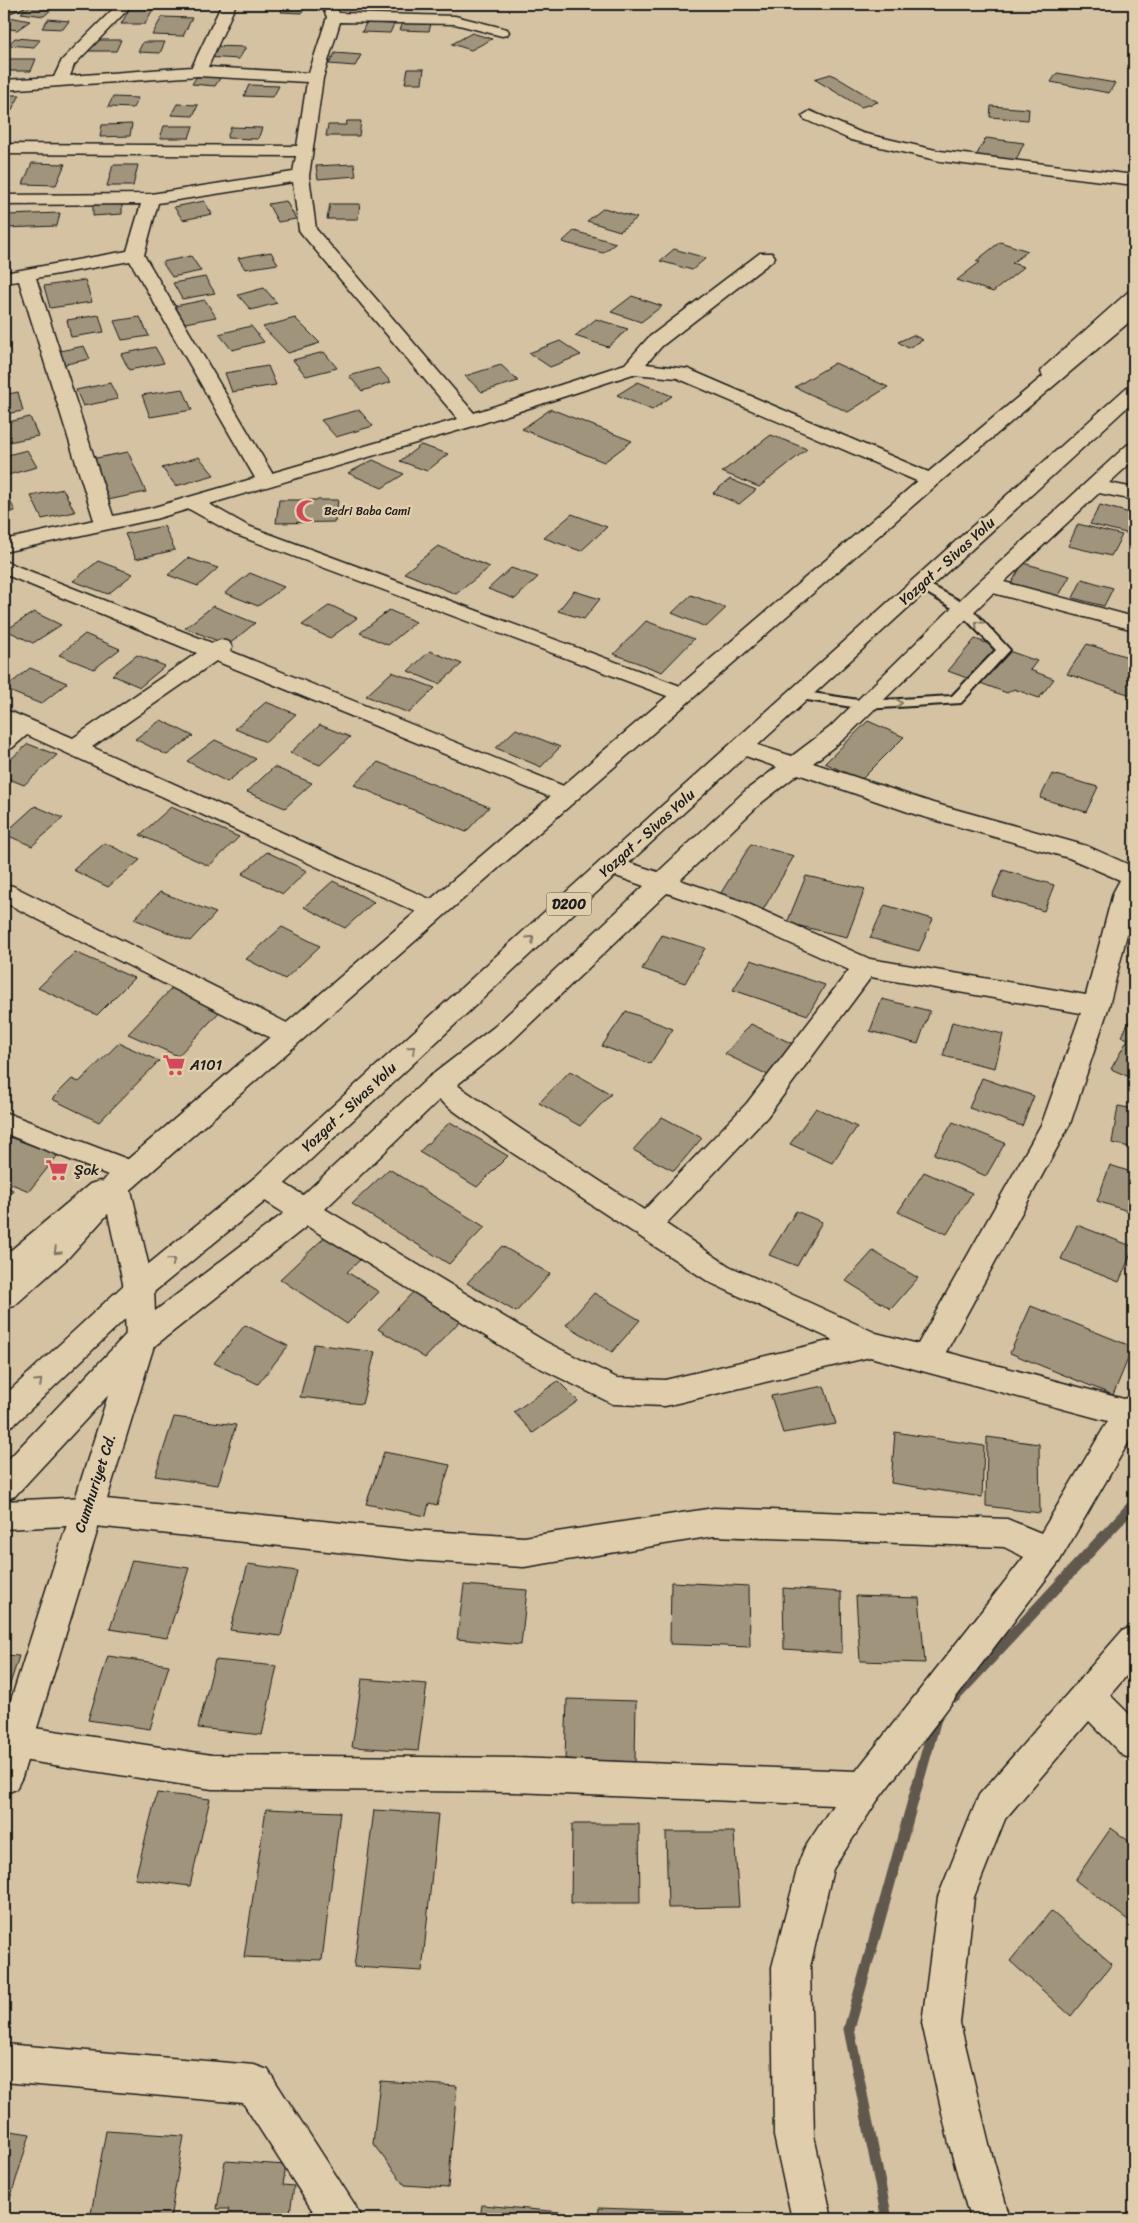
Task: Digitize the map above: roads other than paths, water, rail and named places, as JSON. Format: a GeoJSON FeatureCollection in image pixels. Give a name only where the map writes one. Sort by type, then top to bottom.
{"type":"FeatureCollection","features":[{"type":"Feature","properties":{"kind":"main road"},"geometry":{"type":"LineString","coordinates":[[4,10],[20,4]]}},
{"type":"Feature","properties":{"kind":"main road"},"geometry":{"type":"LineString","coordinates":[[60,82],[67,63],[126,4]]}},
{"type":"Feature","properties":{"kind":"main road"},"geometry":{"type":"LineString","coordinates":[[198,71],[229,4]]}},
{"type":"Feature","properties":{"kind":"main road"},"geometry":{"type":"LineString","coordinates":[[470,421],[308,230],[301,176],[315,78],[331,11],[456,20],[502,32]]}},
{"type":"Feature","properties":{"kind":"main road"},"geometry":{"type":"LineString","coordinates":[[4,85],[198,71],[315,78]]}},
{"type":"Feature","properties":{"kind":"main road"},"geometry":{"type":"LineString","coordinates":[[810,116],[856,137],[940,156],[1134,180]]}},
{"type":"Feature","properties":{"kind":"main road"},"geometry":{"type":"LineString","coordinates":[[4,149],[304,151]]}},
{"type":"Feature","properties":{"kind":"main road"},"geometry":{"type":"LineString","coordinates":[[4,200],[151,199],[301,176]]}},
{"type":"Feature","properties":{"kind":"main road"},"geometry":{"type":"LineString","coordinates":[[151,199],[135,255],[266,480]]}},
{"type":"Feature","properties":{"kind":"main road"},"geometry":{"type":"LineString","coordinates":[[4,278],[135,255]]}},
{"type":"Feature","properties":{"kind":"main road"},"geometry":{"type":"LineString","coordinates":[[632,368],[655,342],[766,257]]}},
{"type":"Feature","properties":{"kind":"main road"},"geometry":{"type":"LineString","coordinates":[[26,275],[105,524]]}},
{"type":"Feature","properties":{"kind":"main road"},"geometry":{"type":"LineString","coordinates":[[9,1278],[58,1250],[121,1178],[423,906],[1032,389],[1134,296]]}},
{"type":"Feature","properties":{"kind":"main road"},"geometry":{"type":"LineString","coordinates":[[121,1178],[925,484],[1134,309]]}},
{"type":"Feature","properties":{"kind":"main road"},"geometry":{"type":"LineString","coordinates":[[4,546],[105,524],[191,502],[470,421],[632,368],[681,373],[926,478]]}},
{"type":"Feature","properties":{"kind":"main road","name":"Yozgat - Sivas Yolu"},"geometry":{"type":"LineString","coordinates":[[4,1415],[139,1288],[264,1186],[611,866],[1134,391]]}},
{"type":"Feature","properties":{"kind":"main road"},"geometry":{"type":"LineString","coordinates":[[4,1486],[141,1339],[305,1211],[438,1085],[503,1034],[753,797],[837,732],[989,585],[1134,449]]}},
{"type":"Feature","properties":{"kind":"main road"},"geometry":{"type":"LineString","coordinates":[[1095,486],[1134,494]]}},
{"type":"Feature","properties":{"kind":"main road"},"geometry":{"type":"LineString","coordinates":[[191,502],[241,530],[675,692]]}},
{"type":"Feature","properties":{"kind":"main road"},"geometry":{"type":"LineString","coordinates":[[4,567],[217,649],[558,792]]}},
{"type":"Feature","properties":{"kind":"main road"},"geometry":{"type":"LineString","coordinates":[[989,585],[1134,624]]}},
{"type":"Feature","properties":{"kind":"main road"},"geometry":{"type":"LineString","coordinates":[[75,748],[217,649]]}},
{"type":"Feature","properties":{"kind":"main road"},"geometry":{"type":"LineString","coordinates":[[4,744],[14,720],[423,906]]}},
{"type":"Feature","properties":{"kind":"main road"},"geometry":{"type":"LineString","coordinates":[[742,747],[925,809],[1078,852],[1134,877],[1124,893],[1096,1006],[1056,1124],[926,1358]]}},
{"type":"Feature","properties":{"kind":"main road"},"geometry":{"type":"LineString","coordinates":[[611,866],[735,908],[865,967],[1096,1006]]}},
{"type":"Feature","properties":{"kind":"main road"},"geometry":{"type":"LineString","coordinates":[[4,892],[282,1032]]}},
{"type":"Feature","properties":{"kind":"main road"},"geometry":{"type":"LineString","coordinates":[[646,1226],[757,1110],[865,967]]}},
{"type":"Feature","properties":{"kind":"main road"},"geometry":{"type":"LineString","coordinates":[[438,1085],[512,1138],[720,1274],[870,1344],[1132,1414],[1047,1552],[864,1789],[817,1862],[791,1967],[794,2136],[812,2219]]}},
{"type":"Feature","properties":{"kind":"main road"},"geometry":{"type":"LineString","coordinates":[[4,1122],[121,1178]]}},
{"type":"Feature","properties":{"kind":"main road","name":"Cumhuriyet Cd."},"geometry":{"type":"LineString","coordinates":[[4,1777],[141,1339],[139,1288],[121,1178]]}},
{"type":"Feature","properties":{"kind":"main road"},"geometry":{"type":"LineString","coordinates":[[264,1186],[535,1351],[613,1391],[665,1393],[870,1344]]}},
{"type":"Feature","properties":{"kind":"main road"},"geometry":{"type":"LineString","coordinates":[[4,1515],[86,1511],[412,1545],[524,1552],[714,1522],[1007,1533],[1047,1552]]}},
{"type":"Feature","properties":{"kind":"main road"},"geometry":{"type":"LineString","coordinates":[[990,2219],[969,2144],[941,2023],[956,1896],[992,1807],[1089,1697],[1134,1642]]}},
{"type":"Feature","properties":{"kind":"main road"},"geometry":{"type":"LineString","coordinates":[[1089,1697],[1134,1743]]}},
{"type":"Feature","properties":{"kind":"main road"},"geometry":{"type":"LineString","coordinates":[[14,1742],[212,1772],[515,1775],[864,1789]]}},
{"type":"Feature","properties":{"kind":"main road"},"geometry":{"type":"LineString","coordinates":[[4,2063],[254,2084],[340,2219]]}},
{"type":"Feature","properties":{"kind":"lane"},"geometry":{"type":"LineString","coordinates":[[799,695],[865,705],[956,700],[1003,650],[964,609],[921,584]]}},
{"type":"Feature","properties":{"kind":"waterway"},"geometry":{"type":"LineString","coordinates":[[955,1697],[1134,1504]]}},
{"type":"Feature","properties":{"kind":"waterway"},"geometry":{"type":"LineString","coordinates":[[887,2219],[849,2029],[937,1715]]}},
{"type":"Feature","properties":{"kind":"place","name":"Bedri Baba Cami"},"geometry":{"type":"Point","coordinates":[307,511]}},
{"type":"Feature","properties":{"kind":"place","name":"A101"},"geometry":{"type":"Point","coordinates":[174,1065]}},
{"type":"Feature","properties":{"kind":"place","name":"Şok"},"geometry":{"type":"Point","coordinates":[57,1170]}}]}
